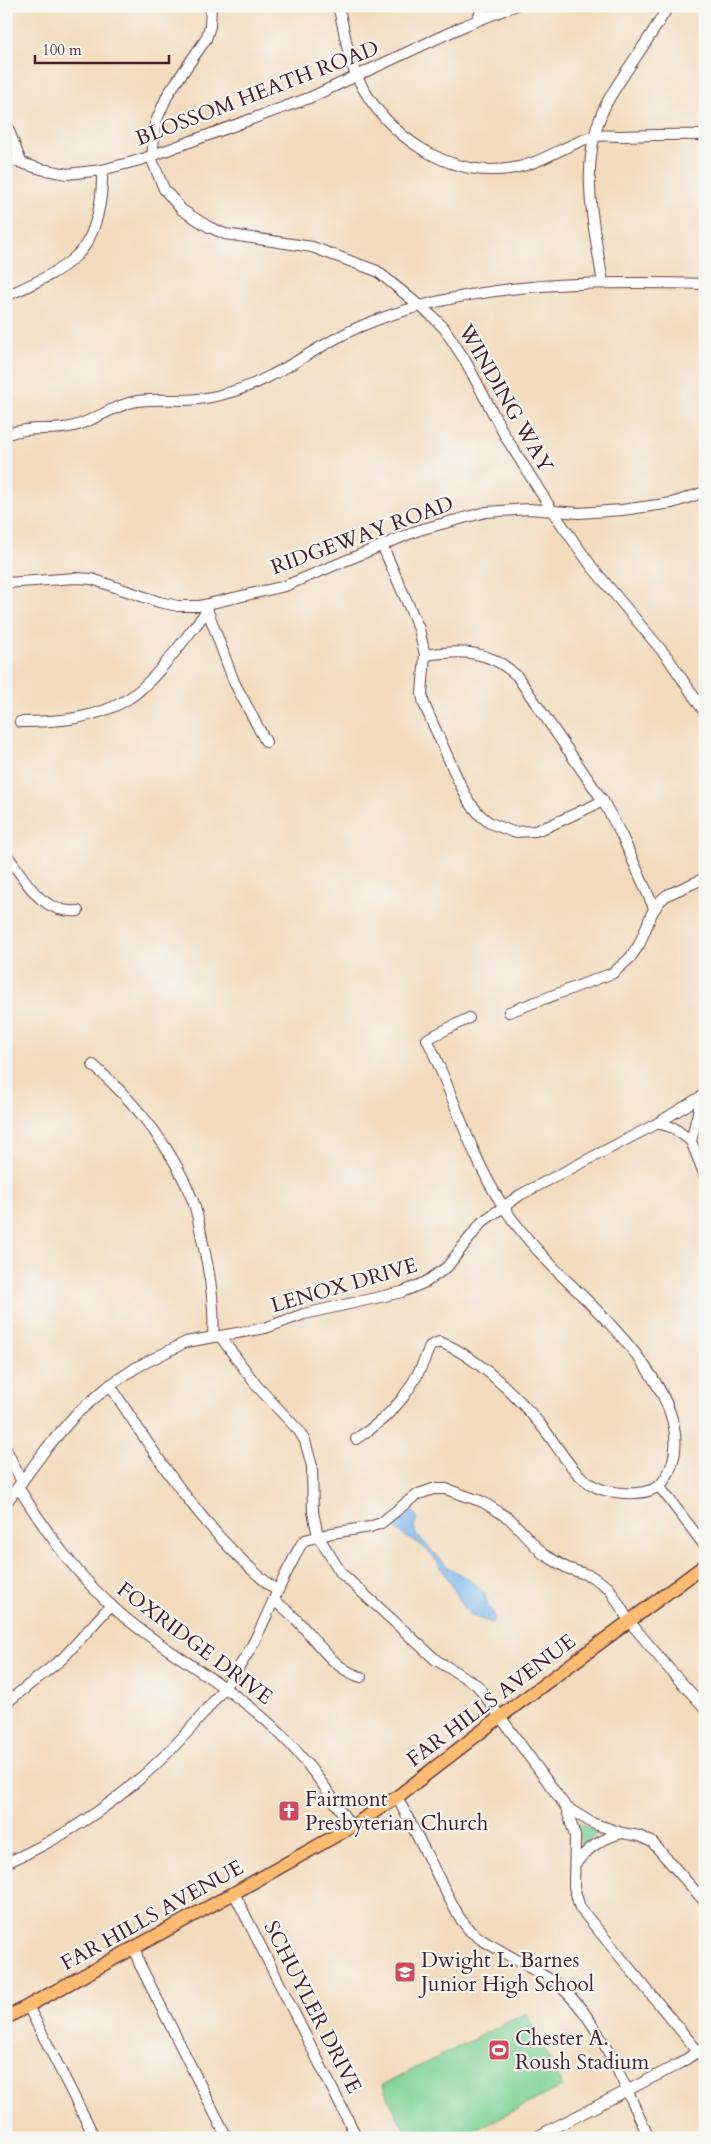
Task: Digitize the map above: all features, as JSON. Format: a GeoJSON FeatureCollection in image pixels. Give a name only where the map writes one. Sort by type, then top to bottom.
{"type":"FeatureCollection","features":[{"type":"Feature","properties":{"kind":"main road","name":"FAR HILLS AVENUE"},"geometry":{"type":"LineString","coordinates":[[6,2018],[351,1827],[397,1797],[500,1717],[705,1565]]}},
{"type":"Feature","properties":{"kind":"street","name":"WINDING WAY"},"geometry":{"type":"LineString","coordinates":[[211,6],[210,26],[206,39],[168,94],[155,124],[152,156],[156,173],[172,200],[187,214],[209,227],[242,238],[305,246],[332,252],[377,271],[420,305],[444,328],[505,436],[553,512],[592,567],[668,658],[705,714]]}},
{"type":"Feature","properties":{"kind":"street"},"geometry":{"type":"LineString","coordinates":[[338,6],[357,78],[378,112],[404,137],[422,149],[454,164],[488,170],[516,168],[593,136],[705,135]]}},
{"type":"Feature","properties":{"kind":"street"},"geometry":{"type":"LineString","coordinates":[[477,20],[484,6]]}},
{"type":"Feature","properties":{"kind":"street","name":"BLOSSOM HEATH ROAD"},"geometry":{"type":"LineString","coordinates":[[6,158],[56,173],[102,170],[152,156],[309,98],[357,78],[477,20],[514,6]]}},
{"type":"Feature","properties":{"kind":"street"},"geometry":{"type":"LineString","coordinates":[[603,283],[590,189],[590,153],[593,136],[610,98],[668,6]]}},
{"type":"Feature","properties":{"kind":"street"},"geometry":{"type":"LineString","coordinates":[[6,123],[21,162]]}},
{"type":"Feature","properties":{"kind":"street"},"geometry":{"type":"LineString","coordinates":[[6,296],[45,278],[76,256],[86,245],[96,218],[103,186],[102,170]]}},
{"type":"Feature","properties":{"kind":"street"},"geometry":{"type":"LineString","coordinates":[[11,433],[32,428],[66,428],[122,405],[137,401],[198,400],[233,392],[282,369],[352,331],[420,305],[502,291],[603,283],[705,284]]}},
{"type":"Feature","properties":{"kind":"street","name":"RIDGEWAY ROAD"},"geometry":{"type":"LineString","coordinates":[[6,583],[76,578],[92,579],[178,606],[207,607],[304,580],[419,530],[486,512],[529,509],[579,513],[622,510],[672,503],[705,492]]}},
{"type":"Feature","properties":{"kind":"street"},"geometry":{"type":"LineString","coordinates":[[382,545],[419,629],[425,655],[422,694],[424,704],[459,782],[470,802],[481,816],[490,823],[513,832],[535,831],[603,801]]}},
{"type":"Feature","properties":{"kind":"street"},"geometry":{"type":"LineString","coordinates":[[20,722],[47,722],[81,717],[112,707],[129,699],[160,667],[207,607]]}},
{"type":"Feature","properties":{"kind":"street"},"geometry":{"type":"LineString","coordinates":[[207,607],[234,682],[266,742]]}},
{"type":"Feature","properties":{"kind":"street"},"geometry":{"type":"LineString","coordinates":[[425,655],[468,652],[492,658],[508,667],[517,676],[603,801],[630,852],[654,908]]}},
{"type":"Feature","properties":{"kind":"street"},"geometry":{"type":"LineString","coordinates":[[6,854],[43,902],[59,911],[78,911]]}},
{"type":"Feature","properties":{"kind":"street"},"geometry":{"type":"LineString","coordinates":[[508,1012],[613,973],[625,964],[639,945],[654,908],[667,895],[705,878]]}},
{"type":"Feature","properties":{"kind":"street"},"geometry":{"type":"LineString","coordinates":[[356,1439],[377,1424],[406,1396],[415,1382],[430,1346],[435,1342],[443,1343],[499,1382],[541,1425],[577,1473],[593,1486],[618,1492],[649,1491],[659,1486],[674,1462],[680,1435],[675,1412],[668,1398],[630,1344],[538,1251],[504,1207],[478,1164],[449,1086],[427,1039],[469,1018]]}},
{"type":"Feature","properties":{"kind":"street"},"geometry":{"type":"LineString","coordinates":[[93,1065],[112,1082],[146,1120],[185,1182],[197,1217],[212,1284],[216,1336],[306,1441],[312,1466],[313,1512],[318,1536],[331,1559],[351,1583],[436,1660],[471,1680],[500,1717],[566,1807],[575,1836],[574,1887],[580,1908],[701,2049],[705,2060]]}},
{"type":"Feature","properties":{"kind":"street"},"geometry":{"type":"LineString","coordinates":[[691,1141],[703,1095]]}},
{"type":"Feature","properties":{"kind":"street","name":"LENOX DRIVE"},"geometry":{"type":"LineString","coordinates":[[6,1503],[63,1428],[93,1398],[110,1384],[137,1367],[181,1344],[265,1328],[304,1314],[402,1292],[426,1282],[447,1267],[482,1222],[504,1207],[540,1183],[658,1123],[703,1095]]}},
{"type":"Feature","properties":{"kind":"street"},"geometry":{"type":"LineString","coordinates":[[658,1123],[674,1128],[691,1141],[705,1176]]}},
{"type":"Feature","properties":{"kind":"street"},"geometry":{"type":"LineString","coordinates":[[110,1384],[157,1457],[182,1490],[285,1609],[343,1669],[361,1677]]}},
{"type":"Feature","properties":{"kind":"street","name":"FOXRIDGE DRIVE"},"geometry":{"type":"LineString","coordinates":[[6,1449],[20,1485],[72,1566],[111,1605],[179,1659],[224,1688],[259,1714],[301,1755],[318,1776],[351,1827]]}},
{"type":"Feature","properties":{"kind":"street"},"geometry":{"type":"LineString","coordinates":[[659,1486],[705,1546]]}},
{"type":"Feature","properties":{"kind":"street"},"geometry":{"type":"LineString","coordinates":[[6,1863],[81,1824],[134,1784],[179,1742],[224,1688],[248,1651],[302,1543],[318,1536],[370,1527],[391,1517],[423,1491],[446,1489],[497,1509],[519,1527],[543,1554],[567,1568],[601,1581],[609,1588],[629,1621],[705,1708]]}},
{"type":"Feature","properties":{"kind":"street"},"geometry":{"type":"LineString","coordinates":[[6,1702],[63,1658],[111,1605]]}},
{"type":"Feature","properties":{"kind":"street"},"geometry":{"type":"LineString","coordinates":[[397,1797],[464,1923],[482,1940],[553,1981],[576,2001],[595,2028],[649,2138]]}},
{"type":"Feature","properties":{"kind":"street"},"geometry":{"type":"LineString","coordinates":[[566,1807],[592,1823],[622,1833],[639,1836],[652,1842],[705,1902]]}},
{"type":"Feature","properties":{"kind":"street"},"geometry":{"type":"LineString","coordinates":[[575,1864],[586,1850],[602,1839],[622,1833]]}},
{"type":"Feature","properties":{"kind":"street","name":"SCHUYLER DRIVE"},"geometry":{"type":"LineString","coordinates":[[234,1893],[357,2138]]}},
{"type":"Feature","properties":{"kind":"street"},"geometry":{"type":"LineString","coordinates":[[135,1948],[140,1963],[227,2138]]}},
{"type":"Feature","properties":{"kind":"street"},"geometry":{"type":"LineString","coordinates":[[28,2006],[46,2038],[95,2138]]}},
{"type":"Feature","properties":{"kind":"street"},"geometry":{"type":"LineString","coordinates":[[534,2138],[681,2063],[701,2049]]}},
{"type":"Feature","properties":{"kind":"green space"},"geometry":{"type":"Polygon","coordinates":[[[576,1821],[598,1833],[581,1847],[576,1821]]]}},
{"type":"Feature","properties":{"kind":"green space","name":"Chester A. Roush Stadium"},"geometry":{"type":"Polygon","coordinates":[[[526,2013],[563,2086],[459,2138],[408,2138],[382,2085],[526,2013]]]}},
{"type":"Feature","properties":{"kind":"water"},"geometry":{"type":"Polygon","coordinates":[[[407,1511],[413,1511],[417,1518],[414,1527],[416,1534],[448,1567],[471,1581],[484,1592],[488,1606],[496,1618],[492,1623],[470,1615],[434,1557],[395,1528],[399,1519],[407,1511]]]}},
{"type":"Feature","properties":{"kind":"place","name":"Fairmont Presbyterian Church"},"geometry":{"type":"Point","coordinates":[289,1811]}},
{"type":"Feature","properties":{"kind":"place","name":"Dwight L. Barnes Junior High School"},"geometry":{"type":"Point","coordinates":[405,1972]}},
{"type":"Feature","properties":{"kind":"place","name":"Chester A. Roush Stadium"},"geometry":{"type":"Point","coordinates":[499,2050]}}]}
